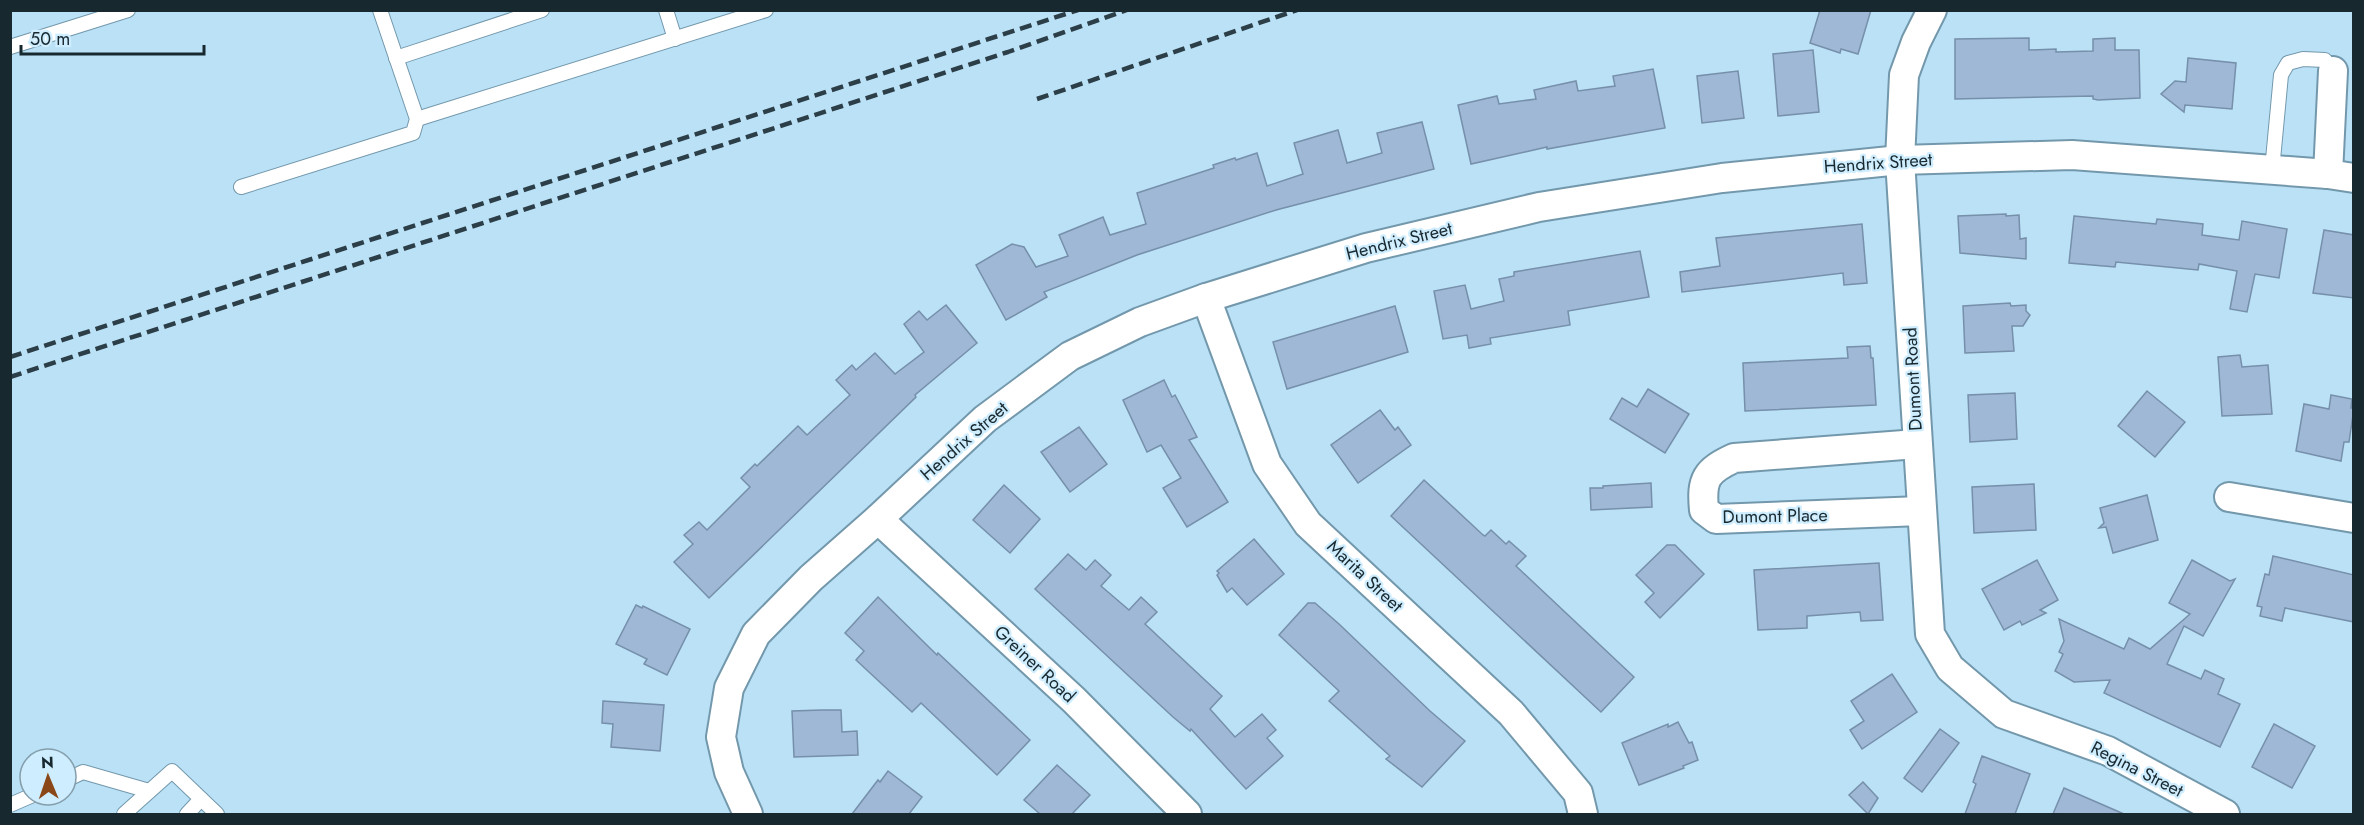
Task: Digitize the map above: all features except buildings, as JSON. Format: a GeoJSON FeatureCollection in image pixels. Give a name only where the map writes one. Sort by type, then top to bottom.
{"type":"FeatureCollection","features":[{"type":"Feature","properties":{"kind":"street","name":"Dumont Road"},"geometry":{"type":"LineString","coordinates":[[1932,10],[1916,42],[1904,75],[1899,160],[1920,511],[1930,634],[1950,668],[2004,714],[2012,717]]}},
{"type":"Feature","properties":{"kind":"street"},"geometry":{"type":"LineString","coordinates":[[2333,71],[2341,176]]}},
{"type":"Feature","properties":{"kind":"street","name":"Hendrix Street"},"geometry":{"type":"LineString","coordinates":[[748,814],[729,772],[721,737],[729,688],[756,634],[811,578],[985,419],[1070,356],[1140,322],[1206,298],[1366,248],[1539,207],[1722,178],[1899,160],[2072,155],[2341,176]]}},
{"type":"Feature","properties":{"kind":"street","name":"Marita Street"},"geometry":{"type":"LineString","coordinates":[[1206,298],[1267,464],[1308,524],[1511,714],[1578,793],[1583,814]]}},
{"type":"Feature","properties":{"kind":"street","name":"Dumont Place"},"geometry":{"type":"LineString","coordinates":[[1917,444],[1734,458],[1713,468],[1702,487],[1704,510],[1716,519],[1920,511]]}},
{"type":"Feature","properties":{"kind":"street"},"geometry":{"type":"LineString","coordinates":[[2229,497],[2354,518]]}},
{"type":"Feature","properties":{"kind":"street","name":"Greiner Road"},"geometry":{"type":"LineString","coordinates":[[878,519],[1074,700],[1188,814]]}},
{"type":"Feature","properties":{"kind":"street","name":"Regina Street"},"geometry":{"type":"LineString","coordinates":[[2012,717],[2108,751],[2225,814]]}},
{"type":"Feature","properties":{"kind":"lane"},"geometry":{"type":"LineString","coordinates":[[10,47],[128,10]]}},
{"type":"Feature","properties":{"kind":"lane"},"geometry":{"type":"LineString","coordinates":[[241,187],[413,133],[417,119],[380,10]]}},
{"type":"Feature","properties":{"kind":"lane"},"geometry":{"type":"LineString","coordinates":[[396,58],[542,10]]}},
{"type":"Feature","properties":{"kind":"lane"},"geometry":{"type":"LineString","coordinates":[[666,10],[675,39]]}},
{"type":"Feature","properties":{"kind":"lane"},"geometry":{"type":"LineString","coordinates":[[417,119],[766,10]]}},
{"type":"Feature","properties":{"kind":"lane"},"geometry":{"type":"LineString","coordinates":[[2272,170],[2281,75],[2288,63],[2303,59],[2325,60],[2333,71]]}},
{"type":"Feature","properties":{"kind":"lane"},"geometry":{"type":"LineString","coordinates":[[124,814],[172,771],[217,814]]}},
{"type":"Feature","properties":{"kind":"lane"},"geometry":{"type":"LineString","coordinates":[[78,774],[83,772],[149,791]]}},
{"type":"Feature","properties":{"kind":"lane"},"geometry":{"type":"LineString","coordinates":[[187,814],[201,799]]}},
{"type":"Feature","properties":{"kind":"railway"},"geometry":{"type":"LineString","coordinates":[[10,357],[1078,10]]}},
{"type":"Feature","properties":{"kind":"railway"},"geometry":{"type":"LineString","coordinates":[[10,377],[1008,52],[1127,10]]}},
{"type":"Feature","properties":{"kind":"railway"},"geometry":{"type":"LineString","coordinates":[[1037,99],[1297,10]]}}]}
